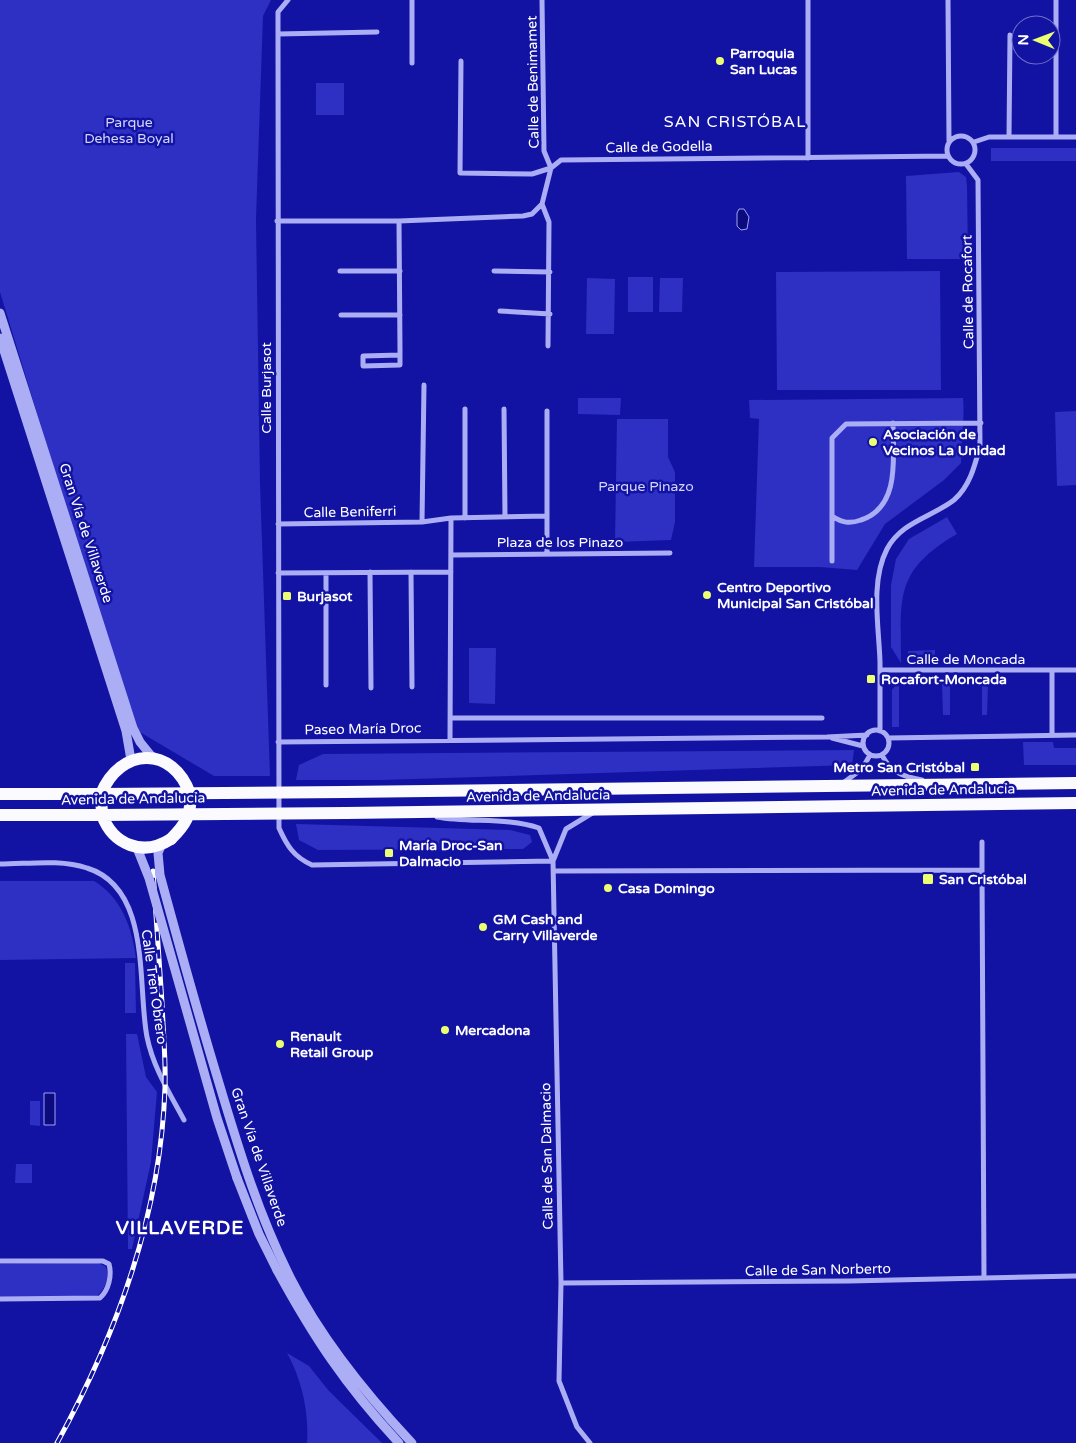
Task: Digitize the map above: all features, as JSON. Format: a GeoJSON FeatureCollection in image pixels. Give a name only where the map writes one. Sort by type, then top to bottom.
{"type":"FeatureCollection","features":[{"type":"Feature","properties":{"kind":"main road"},"geometry":{"type":"LineString","coordinates":[[153,758],[166,762],[177,770],[185,781],[190,794],[190,814],[180,830],[162,844],[149,848],[137,848],[123,843],[112,834],[102,814],[101,794],[107,779],[117,768],[130,760],[153,758]]}},
{"type":"Feature","properties":{"kind":"main road","name":"Avenida de Andalucía"},"geometry":{"type":"LineString","coordinates":[[0,794],[190,794],[1076,784]]}},
{"type":"Feature","properties":{"kind":"main road","name":"Avenida de Andalucía"},"geometry":{"type":"LineString","coordinates":[[0,815],[597,810],[1076,803]]}},
{"type":"Feature","properties":{"kind":"street","name":"Calle Burjasot"},"geometry":{"type":"LineString","coordinates":[[278,742],[278,12],[288,0]]}},
{"type":"Feature","properties":{"kind":"street"},"geometry":{"type":"LineString","coordinates":[[412,0],[412,63]]}},
{"type":"Feature","properties":{"kind":"street","name":"Calle de Benimamet"},"geometry":{"type":"LineString","coordinates":[[542,0],[544,151],[551,168]]}},
{"type":"Feature","properties":{"kind":"street"},"geometry":{"type":"LineString","coordinates":[[808,0],[808,158]]}},
{"type":"Feature","properties":{"kind":"street"},"geometry":{"type":"LineString","coordinates":[[948,0],[948,156],[952,162],[966,164],[973,158],[974,142]]}},
{"type":"Feature","properties":{"kind":"street"},"geometry":{"type":"LineString","coordinates":[[1056,0],[1056,137]]}},
{"type":"Feature","properties":{"kind":"street"},"geometry":{"type":"LineString","coordinates":[[278,34],[377,32]]}},
{"type":"Feature","properties":{"kind":"street"},"geometry":{"type":"LineString","coordinates":[[1009,137],[1010,35]]}},
{"type":"Feature","properties":{"kind":"street"},"geometry":{"type":"LineString","coordinates":[[461,61],[460,173],[532,174],[551,168]]}},
{"type":"Feature","properties":{"kind":"street"},"geometry":{"type":"LineString","coordinates":[[948,141],[961,136],[974,142]]}},
{"type":"Feature","properties":{"kind":"street"},"geometry":{"type":"LineString","coordinates":[[974,142],[989,137],[1076,137]]}},
{"type":"Feature","properties":{"kind":"street","name":"Calle de Godella"},"geometry":{"type":"LineString","coordinates":[[551,168],[561,160],[582,159],[948,156]]}},
{"type":"Feature","properties":{"kind":"street","name":"Calle de Rocafort"},"geometry":{"type":"LineString","coordinates":[[880,731],[878,594],[879,576],[887,549],[910,524],[954,499],[968,482],[975,466],[980,446],[978,180],[966,164]]}},
{"type":"Feature","properties":{"kind":"street"},"geometry":{"type":"LineString","coordinates":[[277,221],[400,221],[523,216],[532,214],[542,204],[551,168]]}},
{"type":"Feature","properties":{"kind":"street"},"geometry":{"type":"LineString","coordinates":[[542,204],[549,222],[550,314],[548,346]]}},
{"type":"Feature","properties":{"kind":"street"},"geometry":{"type":"LineString","coordinates":[[400,221],[400,271],[400,314],[400,356],[400,365],[363,366],[363,356],[400,356]]}},
{"type":"Feature","properties":{"kind":"street"},"geometry":{"type":"LineString","coordinates":[[340,271],[400,271]]}},
{"type":"Feature","properties":{"kind":"street"},"geometry":{"type":"LineString","coordinates":[[494,271],[550,272]]}},
{"type":"Feature","properties":{"kind":"street"},"geometry":{"type":"LineString","coordinates":[[500,311],[550,314]]}},
{"type":"Feature","properties":{"kind":"street","name":"Gran Vía de Villaverde"},"geometry":{"type":"LineString","coordinates":[[0,313],[134,728],[140,742],[153,758]]}},
{"type":"Feature","properties":{"kind":"street"},"geometry":{"type":"LineString","coordinates":[[341,315],[400,314]]}},
{"type":"Feature","properties":{"kind":"street","name":"Gran Vía de Villaverde"},"geometry":{"type":"LineString","coordinates":[[0,338],[126,731],[130,760]]}},
{"type":"Feature","properties":{"kind":"street"},"geometry":{"type":"LineString","coordinates":[[422,522],[424,386]]}},
{"type":"Feature","properties":{"kind":"street"},"geometry":{"type":"LineString","coordinates":[[465,409],[465,518]]}},
{"type":"Feature","properties":{"kind":"street"},"geometry":{"type":"LineString","coordinates":[[504,409],[505,517]]}},
{"type":"Feature","properties":{"kind":"street"},"geometry":{"type":"LineString","coordinates":[[547,411],[547,553]]}},
{"type":"Feature","properties":{"kind":"street"},"geometry":{"type":"LineString","coordinates":[[832,516],[841,522],[854,522],[866,518],[878,509],[889,494],[893,474],[893,423]]}},
{"type":"Feature","properties":{"kind":"street"},"geometry":{"type":"LineString","coordinates":[[832,561],[832,438],[846,424],[981,423]]}},
{"type":"Feature","properties":{"kind":"street","name":"Calle Beniferri"},"geometry":{"type":"LineString","coordinates":[[278,524],[422,522],[451,518],[546,516]]}},
{"type":"Feature","properties":{"kind":"street"},"geometry":{"type":"LineString","coordinates":[[450,739],[451,518]]}},
{"type":"Feature","properties":{"kind":"street","name":"Plaza de los Pinazo"},"geometry":{"type":"LineString","coordinates":[[451,555],[670,553]]}},
{"type":"Feature","properties":{"kind":"street"},"geometry":{"type":"LineString","coordinates":[[326,572],[326,685]]}},
{"type":"Feature","properties":{"kind":"street"},"geometry":{"type":"LineString","coordinates":[[370,572],[371,688]]}},
{"type":"Feature","properties":{"kind":"street"},"geometry":{"type":"LineString","coordinates":[[411,572],[412,687]]}},
{"type":"Feature","properties":{"kind":"street"},"geometry":{"type":"LineString","coordinates":[[278,573],[451,572]]}},
{"type":"Feature","properties":{"kind":"street","name":"Calle de Moncada"},"geometry":{"type":"LineString","coordinates":[[880,670],[1076,670]]}},
{"type":"Feature","properties":{"kind":"street"},"geometry":{"type":"LineString","coordinates":[[1052,670],[1052,735]]}},
{"type":"Feature","properties":{"kind":"street"},"geometry":{"type":"LineString","coordinates":[[450,718],[822,718]]}},
{"type":"Feature","properties":{"kind":"street"},"geometry":{"type":"LineString","coordinates":[[870,755],[863,746],[867,735],[870,732],[880,731],[888,738],[1076,735]]}},
{"type":"Feature","properties":{"kind":"street","name":"Paseo María Droc"},"geometry":{"type":"LineString","coordinates":[[278,742],[827,737],[867,735]]}},
{"type":"Feature","properties":{"kind":"street","name":"Paseo María Droc"},"geometry":{"type":"LineString","coordinates":[[827,737],[863,746]]}},
{"type":"Feature","properties":{"kind":"street"},"geometry":{"type":"LineString","coordinates":[[870,755],[882,755],[888,748],[888,738]]}},
{"type":"Feature","properties":{"kind":"street"},"geometry":{"type":"LineString","coordinates":[[278,742],[280,776],[279,828],[290,850],[299,859],[312,865],[553,861]]}},
{"type":"Feature","properties":{"kind":"street"},"geometry":{"type":"LineString","coordinates":[[841,786],[862,769],[870,755]]}},
{"type":"Feature","properties":{"kind":"street"},"geometry":{"type":"LineString","coordinates":[[882,755],[886,764],[894,771],[908,778],[944,784]]}},
{"type":"Feature","properties":{"kind":"street","name":"Calle de San Dalmacio"},"geometry":{"type":"LineString","coordinates":[[590,1443],[577,1427],[559,1381],[561,1282],[553,861],[566,830],[597,810]]}},
{"type":"Feature","properties":{"kind":"street","name":"Calle de San Dalmacio"},"geometry":{"type":"LineString","coordinates":[[414,812],[456,820],[525,823],[539,828],[553,861]]}},
{"type":"Feature","properties":{"kind":"street"},"geometry":{"type":"LineString","coordinates":[[982,842],[984,1278]]}},
{"type":"Feature","properties":{"kind":"street","name":"Gran Vía de Villaverde"},"geometry":{"type":"LineString","coordinates":[[162,844],[158,853],[160,875],[229,1118],[256,1199],[291,1280],[327,1340],[367,1393],[412,1443]]}},
{"type":"Feature","properties":{"kind":"street","name":"Gran Vía de Villaverde"},"geometry":{"type":"LineString","coordinates":[[137,848],[149,878],[217,1118],[237,1178],[259,1234],[307,1326],[332,1364],[363,1404],[399,1443]]}},
{"type":"Feature","properties":{"kind":"street","name":"Calle Tren Obrero"},"geometry":{"type":"LineString","coordinates":[[0,864],[70,864],[89,868],[113,883],[129,909],[137,932],[147,1038],[156,1067],[184,1120]]}},
{"type":"Feature","properties":{"kind":"street"},"geometry":{"type":"LineString","coordinates":[[553,872],[982,870]]}},
{"type":"Feature","properties":{"kind":"street"},"geometry":{"type":"LineString","coordinates":[[0,1260],[103,1261],[109,1264],[111,1272],[105,1294],[100,1298],[0,1299]]}},
{"type":"Feature","properties":{"kind":"street","name":"Calle de San Norberto"},"geometry":{"type":"LineString","coordinates":[[561,1282],[1076,1276]]}},
{"type":"Feature","properties":{"kind":"green space","name":"Parque Dehesa Boyal"},"geometry":{"type":"Polygon","coordinates":[[[0,0],[271,0],[263,16],[256,219],[260,483],[270,776],[214,776],[133,728],[0,292],[0,0]]]}},
{"type":"Feature","properties":{"kind":"green space"},"geometry":{"type":"Polygon","coordinates":[[[316,83],[344,83],[344,115],[316,115],[316,83]]]}},
{"type":"Feature","properties":{"kind":"green space"},"geometry":{"type":"Polygon","coordinates":[[[991,148],[1076,148],[1076,161],[991,161],[991,148]]]}},
{"type":"Feature","properties":{"kind":"green space"},"geometry":{"type":"Polygon","coordinates":[[[959,172],[966,177],[967,186],[968,259],[907,259],[906,176],[959,172]]]}},
{"type":"Feature","properties":{"kind":"green space"},"geometry":{"type":"Polygon","coordinates":[[[940,271],[941,390],[777,390],[776,272],[940,271]]]}},
{"type":"Feature","properties":{"kind":"green space"},"geometry":{"type":"Polygon","coordinates":[[[628,277],[653,277],[653,312],[628,312],[628,277]]]}},
{"type":"Feature","properties":{"kind":"green space"},"geometry":{"type":"Polygon","coordinates":[[[587,278],[615,279],[614,334],[586,334],[587,278]]]}},
{"type":"Feature","properties":{"kind":"green space"},"geometry":{"type":"Polygon","coordinates":[[[660,278],[683,278],[682,312],[659,312],[660,278]]]}},
{"type":"Feature","properties":{"kind":"green space"},"geometry":{"type":"Polygon","coordinates":[[[578,398],[621,398],[620,415],[578,414],[578,398]]]}},
{"type":"Feature","properties":{"kind":"green space"},"geometry":{"type":"Polygon","coordinates":[[[963,398],[961,463],[944,480],[885,524],[857,570],[820,567],[754,567],[759,419],[750,418],[749,400],[963,398]]]}},
{"type":"Feature","properties":{"kind":"green space"},"geometry":{"type":"Polygon","coordinates":[[[1076,411],[1076,485],[1057,486],[1055,412],[1076,411]]]}},
{"type":"Feature","properties":{"kind":"green space","name":"Parque Pinazo"},"geometry":{"type":"Polygon","coordinates":[[[617,419],[668,419],[668,457],[675,472],[675,522],[671,540],[615,542],[617,419]]]}},
{"type":"Feature","properties":{"kind":"green space"},"geometry":{"type":"Polygon","coordinates":[[[947,517],[957,534],[922,560],[905,588],[901,620],[901,663],[891,647],[891,585],[896,559],[909,539],[947,517]]]}},
{"type":"Feature","properties":{"kind":"green space"},"geometry":{"type":"Polygon","coordinates":[[[469,648],[496,648],[495,704],[469,703],[469,648]]]}},
{"type":"Feature","properties":{"kind":"green space"},"geometry":{"type":"Polygon","coordinates":[[[935,650],[935,658],[908,658],[908,651],[935,650]]]}},
{"type":"Feature","properties":{"kind":"green space"},"geometry":{"type":"Polygon","coordinates":[[[899,681],[899,727],[892,727],[892,690],[899,681]]]}},
{"type":"Feature","properties":{"kind":"green space"},"geometry":{"type":"Polygon","coordinates":[[[950,683],[950,715],[943,715],[942,684],[950,683]]]}},
{"type":"Feature","properties":{"kind":"green space"},"geometry":{"type":"Polygon","coordinates":[[[982,684],[988,684],[987,715],[982,715],[982,684]]]}},
{"type":"Feature","properties":{"kind":"green space"},"geometry":{"type":"Polygon","coordinates":[[[1023,742],[1053,742],[1054,748],[1076,748],[1076,765],[1024,765],[1023,742]]]}},
{"type":"Feature","properties":{"kind":"green space"},"geometry":{"type":"Polygon","coordinates":[[[854,750],[852,765],[381,780],[296,780],[299,765],[323,754],[854,750]]]}},
{"type":"Feature","properties":{"kind":"green space"},"geometry":{"type":"Polygon","coordinates":[[[296,824],[510,830],[530,835],[532,842],[523,849],[318,850],[299,840],[296,824]]]}},
{"type":"Feature","properties":{"kind":"green space"},"geometry":{"type":"Polygon","coordinates":[[[0,881],[94,881],[104,888],[119,905],[132,936],[136,958],[0,960],[0,881]]]}},
{"type":"Feature","properties":{"kind":"green space"},"geometry":{"type":"Polygon","coordinates":[[[125,963],[135,963],[136,1013],[125,1013],[125,963]]]}},
{"type":"Feature","properties":{"kind":"green space"},"geometry":{"type":"Polygon","coordinates":[[[126,1034],[137,1034],[146,1077],[157,1092],[151,1162],[132,1249],[128,1249],[126,1034]]]}},
{"type":"Feature","properties":{"kind":"green space"},"geometry":{"type":"Polygon","coordinates":[[[30,1101],[40,1101],[40,1126],[30,1125],[30,1101]]]}},
{"type":"Feature","properties":{"kind":"green space"},"geometry":{"type":"Polygon","coordinates":[[[16,1164],[32,1164],[32,1183],[15,1183],[16,1164]]]}},
{"type":"Feature","properties":{"kind":"green space"},"geometry":{"type":"Polygon","coordinates":[[[98,1263],[107,1269],[107,1277],[105,1286],[97,1296],[0,1297],[0,1264],[98,1263]]]}},
{"type":"Feature","properties":{"kind":"green space"},"geometry":{"type":"Polygon","coordinates":[[[287,1353],[309,1366],[329,1391],[382,1443],[307,1443],[306,1408],[297,1374],[287,1353]]]}},
{"type":"Feature","properties":{"kind":"shaded area"},"geometry":{"type":"Polygon","coordinates":[[[739,209],[744,209],[749,217],[747,229],[741,230],[737,226],[737,213],[739,209]]]}},
{"type":"Feature","properties":{"kind":"shaded area"},"geometry":{"type":"Polygon","coordinates":[[[44,1093],[55,1093],[55,1125],[44,1125],[44,1093]]]}},
{"type":"Feature","properties":{"kind":"railway"},"geometry":{"type":"LineString","coordinates":[[57,1443],[99,1359],[116,1316],[145,1226],[155,1180],[162,1134],[165,1056],[153,871]]}},
{"type":"Feature","properties":{"kind":"place","name":"Parroquia San Lucas"},"geometry":{"type":"Point","coordinates":[720,61]}},
{"type":"Feature","properties":{"kind":"place","name":"Asociación de Vecinos La Unidad"},"geometry":{"type":"Point","coordinates":[873,442]}},
{"type":"Feature","properties":{"kind":"place","name":"Centro Deportivo Municipal San Cristóbal"},"geometry":{"type":"Point","coordinates":[707,595]}},
{"type":"Feature","properties":{"kind":"place","name":"Burjasot"},"geometry":{"type":"Point","coordinates":[287,596]}},
{"type":"Feature","properties":{"kind":"place","name":"Rocafort-Moncada"},"geometry":{"type":"Point","coordinates":[871,679]}},
{"type":"Feature","properties":{"kind":"place","name":"Metro San Cristóbal"},"geometry":{"type":"Point","coordinates":[975,767]}},
{"type":"Feature","properties":{"kind":"place","name":"María Droc-San Dalmacio"},"geometry":{"type":"Point","coordinates":[389,853]}},
{"type":"Feature","properties":{"kind":"place","name":"San Cristóbal"},"geometry":{"type":"Point","coordinates":[928,879]}},
{"type":"Feature","properties":{"kind":"place","name":"Casa Domingo"},"geometry":{"type":"Point","coordinates":[608,888]}},
{"type":"Feature","properties":{"kind":"place","name":"GM Cash and Carry Villaverde"},"geometry":{"type":"Point","coordinates":[483,927]}},
{"type":"Feature","properties":{"kind":"place","name":"Mercadona"},"geometry":{"type":"Point","coordinates":[445,1030]}},
{"type":"Feature","properties":{"kind":"place","name":"Renault Retail Group"},"geometry":{"type":"Point","coordinates":[280,1044]}},
{"type":"Feature","properties":{"kind":"district","name":"SAN CRISTÓBAL"},"geometry":{"type":"Point","coordinates":[735,122]}},
{"type":"Feature","properties":{"kind":"district","name":"VILLAVERDE"},"geometry":{"type":"Point","coordinates":[180,1228]}}]}
